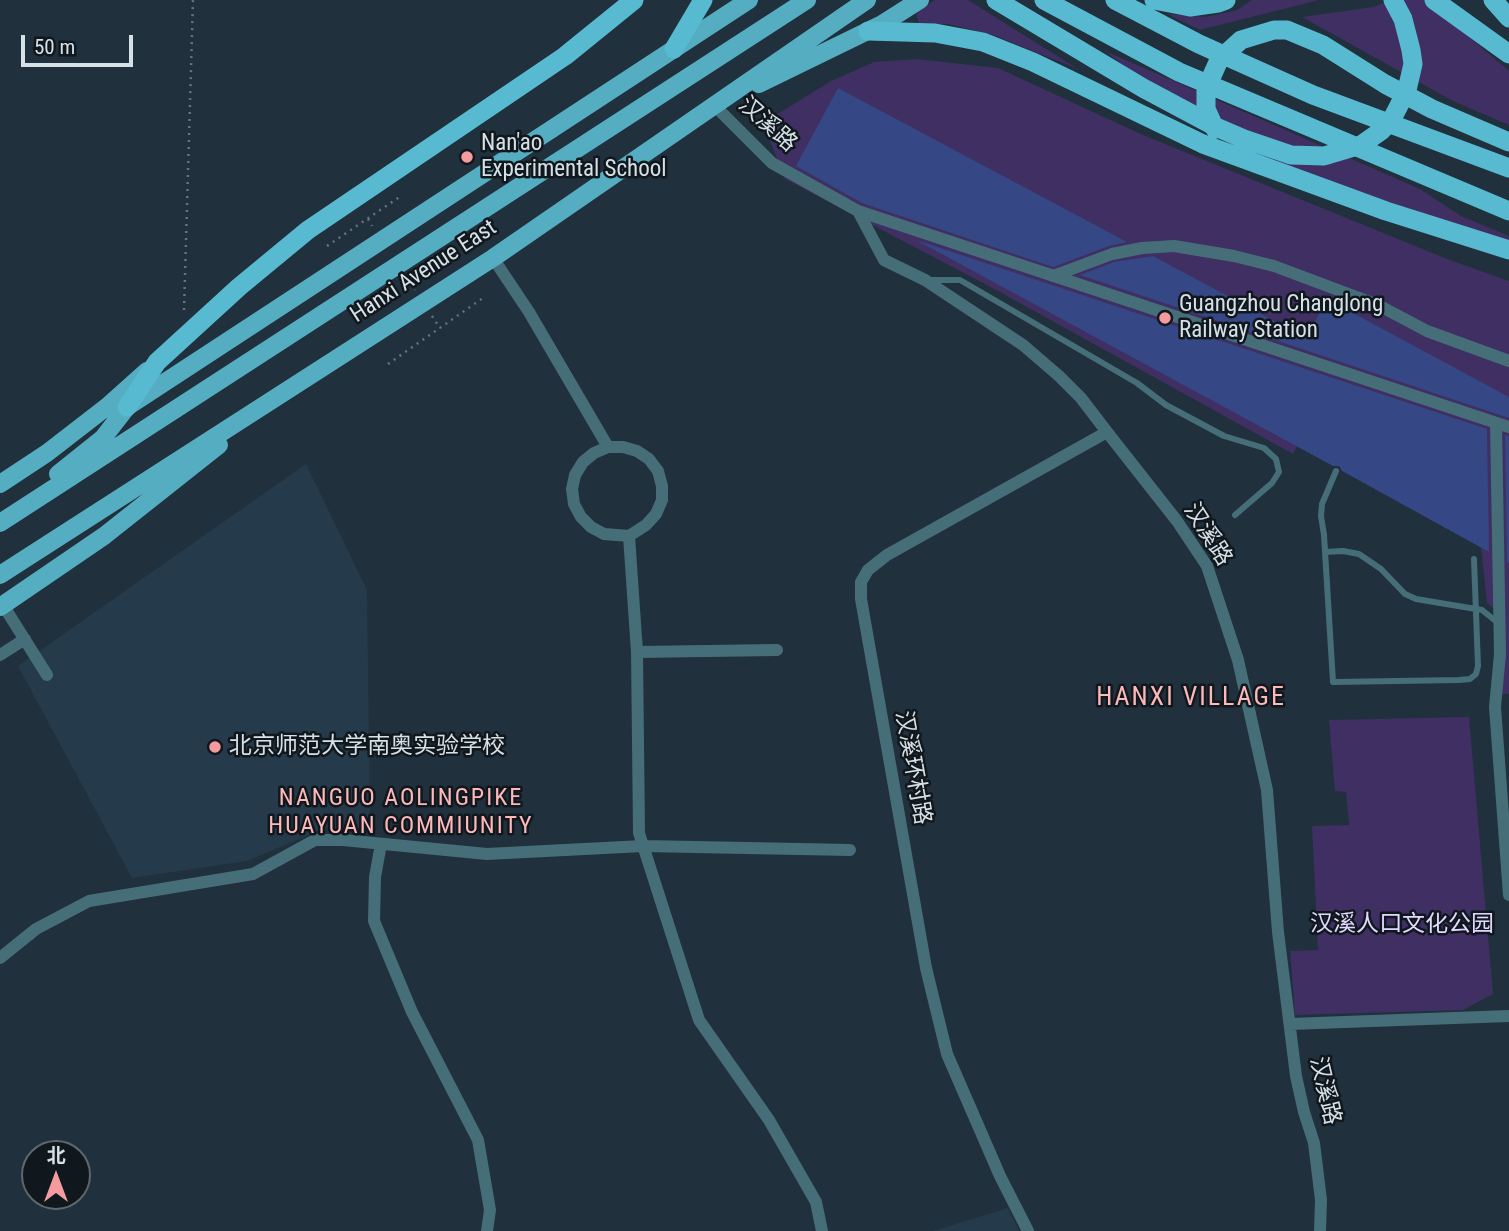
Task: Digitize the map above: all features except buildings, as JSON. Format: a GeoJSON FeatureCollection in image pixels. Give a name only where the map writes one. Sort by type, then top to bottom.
{"type":"FeatureCollection","features":[{"type":"Feature","properties":{"kind":"highway"},"geometry":{"type":"LineString","coordinates":[[127,407],[157,362],[308,230],[565,56],[634,0]]}},
{"type":"Feature","properties":{"kind":"highway"},"geometry":{"type":"LineString","coordinates":[[674,49],[703,0]]}},
{"type":"Feature","properties":{"kind":"highway"},"geometry":{"type":"LineString","coordinates":[[996,0],[1143,88],[1216,127],[1291,155],[1316,156],[1339,153],[1371,139],[1381,131],[1399,107],[1407,90],[1413,64],[1409,38],[1393,0]]}},
{"type":"Feature","properties":{"kind":"highway"},"geometry":{"type":"LineString","coordinates":[[1044,0],[1179,72],[1509,211]]}},
{"type":"Feature","properties":{"kind":"highway"},"geometry":{"type":"LineString","coordinates":[[1115,0],[1199,44],[1312,95],[1509,168]]}},
{"type":"Feature","properties":{"kind":"highway"},"geometry":{"type":"LineString","coordinates":[[1154,0],[1190,7],[1218,4],[1226,0]]}},
{"type":"Feature","properties":{"kind":"highway"},"geometry":{"type":"LineString","coordinates":[[1433,0],[1509,54]]}},
{"type":"Feature","properties":{"kind":"highway"},"geometry":{"type":"LineString","coordinates":[[1493,0],[1509,18]]}},
{"type":"Feature","properties":{"kind":"highway"},"geometry":{"type":"LineString","coordinates":[[1288,174],[1215,130],[1206,109],[1208,80],[1228,49],[1241,40],[1274,30],[1301,34],[1432,109],[1509,142]]}},
{"type":"Feature","properties":{"kind":"highway"},"geometry":{"type":"LineString","coordinates":[[868,31],[935,33],[983,42],[1034,62],[1203,144],[1386,211],[1509,250]]}},
{"type":"Feature","properties":{"kind":"main road"},"geometry":{"type":"LineString","coordinates":[[0,521],[103,438],[127,407],[749,0]]}},
{"type":"Feature","properties":{"kind":"main road","name":"Hanxi Avenue East"},"geometry":{"type":"LineString","coordinates":[[0,521],[807,0]]}},
{"type":"Feature","properties":{"kind":"main road","name":"Hanxi Avenue East"},"geometry":{"type":"LineString","coordinates":[[0,575],[493,258],[867,0]]}},
{"type":"Feature","properties":{"kind":"main road"},"geometry":{"type":"LineString","coordinates":[[714,106],[883,24],[920,0]]}},
{"type":"Feature","properties":{"kind":"main road"},"geometry":{"type":"LineString","coordinates":[[0,484],[47,453],[109,405],[157,362]]}},
{"type":"Feature","properties":{"kind":"main road"},"geometry":{"type":"LineString","coordinates":[[2,606],[104,536],[272,400]]}},
{"type":"Feature","properties":{"kind":"street","name":"汉溪路"},"geometry":{"type":"LineString","coordinates":[[714,106],[772,163],[858,211],[884,260],[925,280],[1023,345],[1074,391],[1177,521],[1207,566],[1238,660],[1267,790],[1278,932],[1296,1076],[1314,1143],[1321,1200],[1320,1231]]}},
{"type":"Feature","properties":{"kind":"street"},"geometry":{"type":"LineString","coordinates":[[858,211],[1509,427]]}},
{"type":"Feature","properties":{"kind":"street"},"geometry":{"type":"LineString","coordinates":[[1053,276],[1112,254],[1142,248],[1174,246],[1234,256],[1274,266],[1378,305],[1427,331],[1509,361]]}},
{"type":"Feature","properties":{"kind":"street"},"geometry":{"type":"LineString","coordinates":[[493,258],[529,312],[608,447]]}},
{"type":"Feature","properties":{"kind":"street"},"geometry":{"type":"LineString","coordinates":[[1496,423],[1500,654],[1495,706],[1509,895]]}},
{"type":"Feature","properties":{"kind":"street","name":"汉溪环村路"},"geometry":{"type":"LineString","coordinates":[[1028,1231],[1000,1175],[947,1054],[926,968],[863,613],[861,582],[868,570],[887,555],[1107,432]]}},
{"type":"Feature","properties":{"kind":"street"},"geometry":{"type":"LineString","coordinates":[[608,447],[630,449],[649,459],[658,471],[662,486],[662,500],[656,514],[646,525],[629,536],[604,534],[591,527],[574,504],[574,482],[583,462],[608,447]]}},
{"type":"Feature","properties":{"kind":"street"},"geometry":{"type":"LineString","coordinates":[[629,536],[638,652],[639,833],[699,1020],[769,1120],[816,1202],[822,1231]]}},
{"type":"Feature","properties":{"kind":"street"},"geometry":{"type":"LineString","coordinates":[[2,606],[47,674]]}},
{"type":"Feature","properties":{"kind":"street"},"geometry":{"type":"LineString","coordinates":[[0,655],[25,639]]}},
{"type":"Feature","properties":{"kind":"street"},"geometry":{"type":"LineString","coordinates":[[638,652],[777,650]]}},
{"type":"Feature","properties":{"kind":"street"},"geometry":{"type":"LineString","coordinates":[[0,958],[36,929],[89,901],[253,874],[315,840],[344,840],[487,854],[643,846],[850,850]]}},
{"type":"Feature","properties":{"kind":"street"},"geometry":{"type":"LineString","coordinates":[[381,844],[375,877],[374,920],[412,1012],[478,1140],[490,1210],[487,1231]]}},
{"type":"Feature","properties":{"kind":"street"},"geometry":{"type":"LineString","coordinates":[[1290,1024],[1509,1016]]}},
{"type":"Feature","properties":{"kind":"lane"},"geometry":{"type":"LineString","coordinates":[[925,280],[960,280],[1137,383],[1166,405],[1224,436],[1264,448],[1276,459],[1279,472],[1272,483],[1235,515]]}},
{"type":"Feature","properties":{"kind":"lane"},"geometry":{"type":"LineString","coordinates":[[1336,471],[1322,504],[1321,516],[1333,682],[1470,679],[1476,674],[1478,666],[1474,559]]}},
{"type":"Feature","properties":{"kind":"lane"},"geometry":{"type":"LineString","coordinates":[[1325,552],[1359,554],[1381,569],[1405,594],[1416,599],[1482,610],[1500,625]]}},
{"type":"Feature","properties":{"kind":"path"},"geometry":{"type":"LineString","coordinates":[[184,310],[193,0]]}},
{"type":"Feature","properties":{"kind":"path"},"geometry":{"type":"LineString","coordinates":[[327,246],[401,196]]}},
{"type":"Feature","properties":{"kind":"path"},"geometry":{"type":"LineString","coordinates":[[388,364],[483,298]]}},
{"type":"Feature","properties":{"kind":"shaded area","name":"北京师范大学南奥实验学校"},"geometry":{"type":"Polygon","coordinates":[[[306,464],[367,590],[370,828],[325,828],[247,861],[132,878],[18,666],[306,464]]]}},
{"type":"Feature","properties":{"kind":"shaded area"},"geometry":{"type":"Polygon","coordinates":[[[1008,1208],[1019,1231],[933,1231],[1008,1208]]]}},
{"type":"Feature","properties":{"kind":"green space"},"geometry":{"type":"Polygon","coordinates":[[[934,0],[968,0],[1078,69],[993,35],[948,24],[919,24],[916,14],[934,0]]]}},
{"type":"Feature","properties":{"kind":"green space"},"geometry":{"type":"Polygon","coordinates":[[[1252,0],[1319,0],[1200,30],[1167,14],[1206,17],[1237,10],[1252,0]]]}},
{"type":"Feature","properties":{"kind":"green space"},"geometry":{"type":"Polygon","coordinates":[[[1391,0],[1426,0],[1509,71],[1509,125],[1453,101],[1302,17],[1373,7],[1391,0]]]}},
{"type":"Feature","properties":{"kind":"green space"},"geometry":{"type":"Polygon","coordinates":[[[1103,50],[1420,189],[1461,216],[1509,236],[1509,244],[1287,166],[1142,79],[1103,50]]]}},
{"type":"Feature","properties":{"kind":"green space"},"geometry":{"type":"Polygon","coordinates":[[[917,59],[998,68],[1143,135],[1447,259],[1509,281],[1509,694],[1501,694],[1501,615],[1487,603],[1474,483],[1319,403],[1293,454],[998,291],[785,179],[763,123],[831,81],[874,62],[917,59]]]}},
{"type":"Feature","properties":{"kind":"green space","name":"汉溪人口文化公园"},"geometry":{"type":"Polygon","coordinates":[[[1469,717],[1493,994],[1463,1010],[1295,1015],[1290,951],[1318,950],[1312,826],[1349,825],[1346,792],[1335,791],[1329,720],[1469,717]]]}},
{"type":"Feature","properties":{"kind":"place","name":"Nan'ao Experimental School"},"geometry":{"type":"Point","coordinates":[467,157]}},
{"type":"Feature","properties":{"kind":"place","name":"Guangzhou Changlong Railway Station"},"geometry":{"type":"Point","coordinates":[1165,318]}},
{"type":"Feature","properties":{"kind":"place","name":"北京师范大学南奥实验学校"},"geometry":{"type":"Point","coordinates":[215,747]}},
{"type":"Feature","properties":{"kind":"district","name":"HANXI VILLAGE"},"geometry":{"type":"Point","coordinates":[1191,698]}},
{"type":"Feature","properties":{"kind":"district","name":"NANGUO AOLINGPIKE HUAYUAN COMMIUNITY"},"geometry":{"type":"Point","coordinates":[401,813]}}]}
